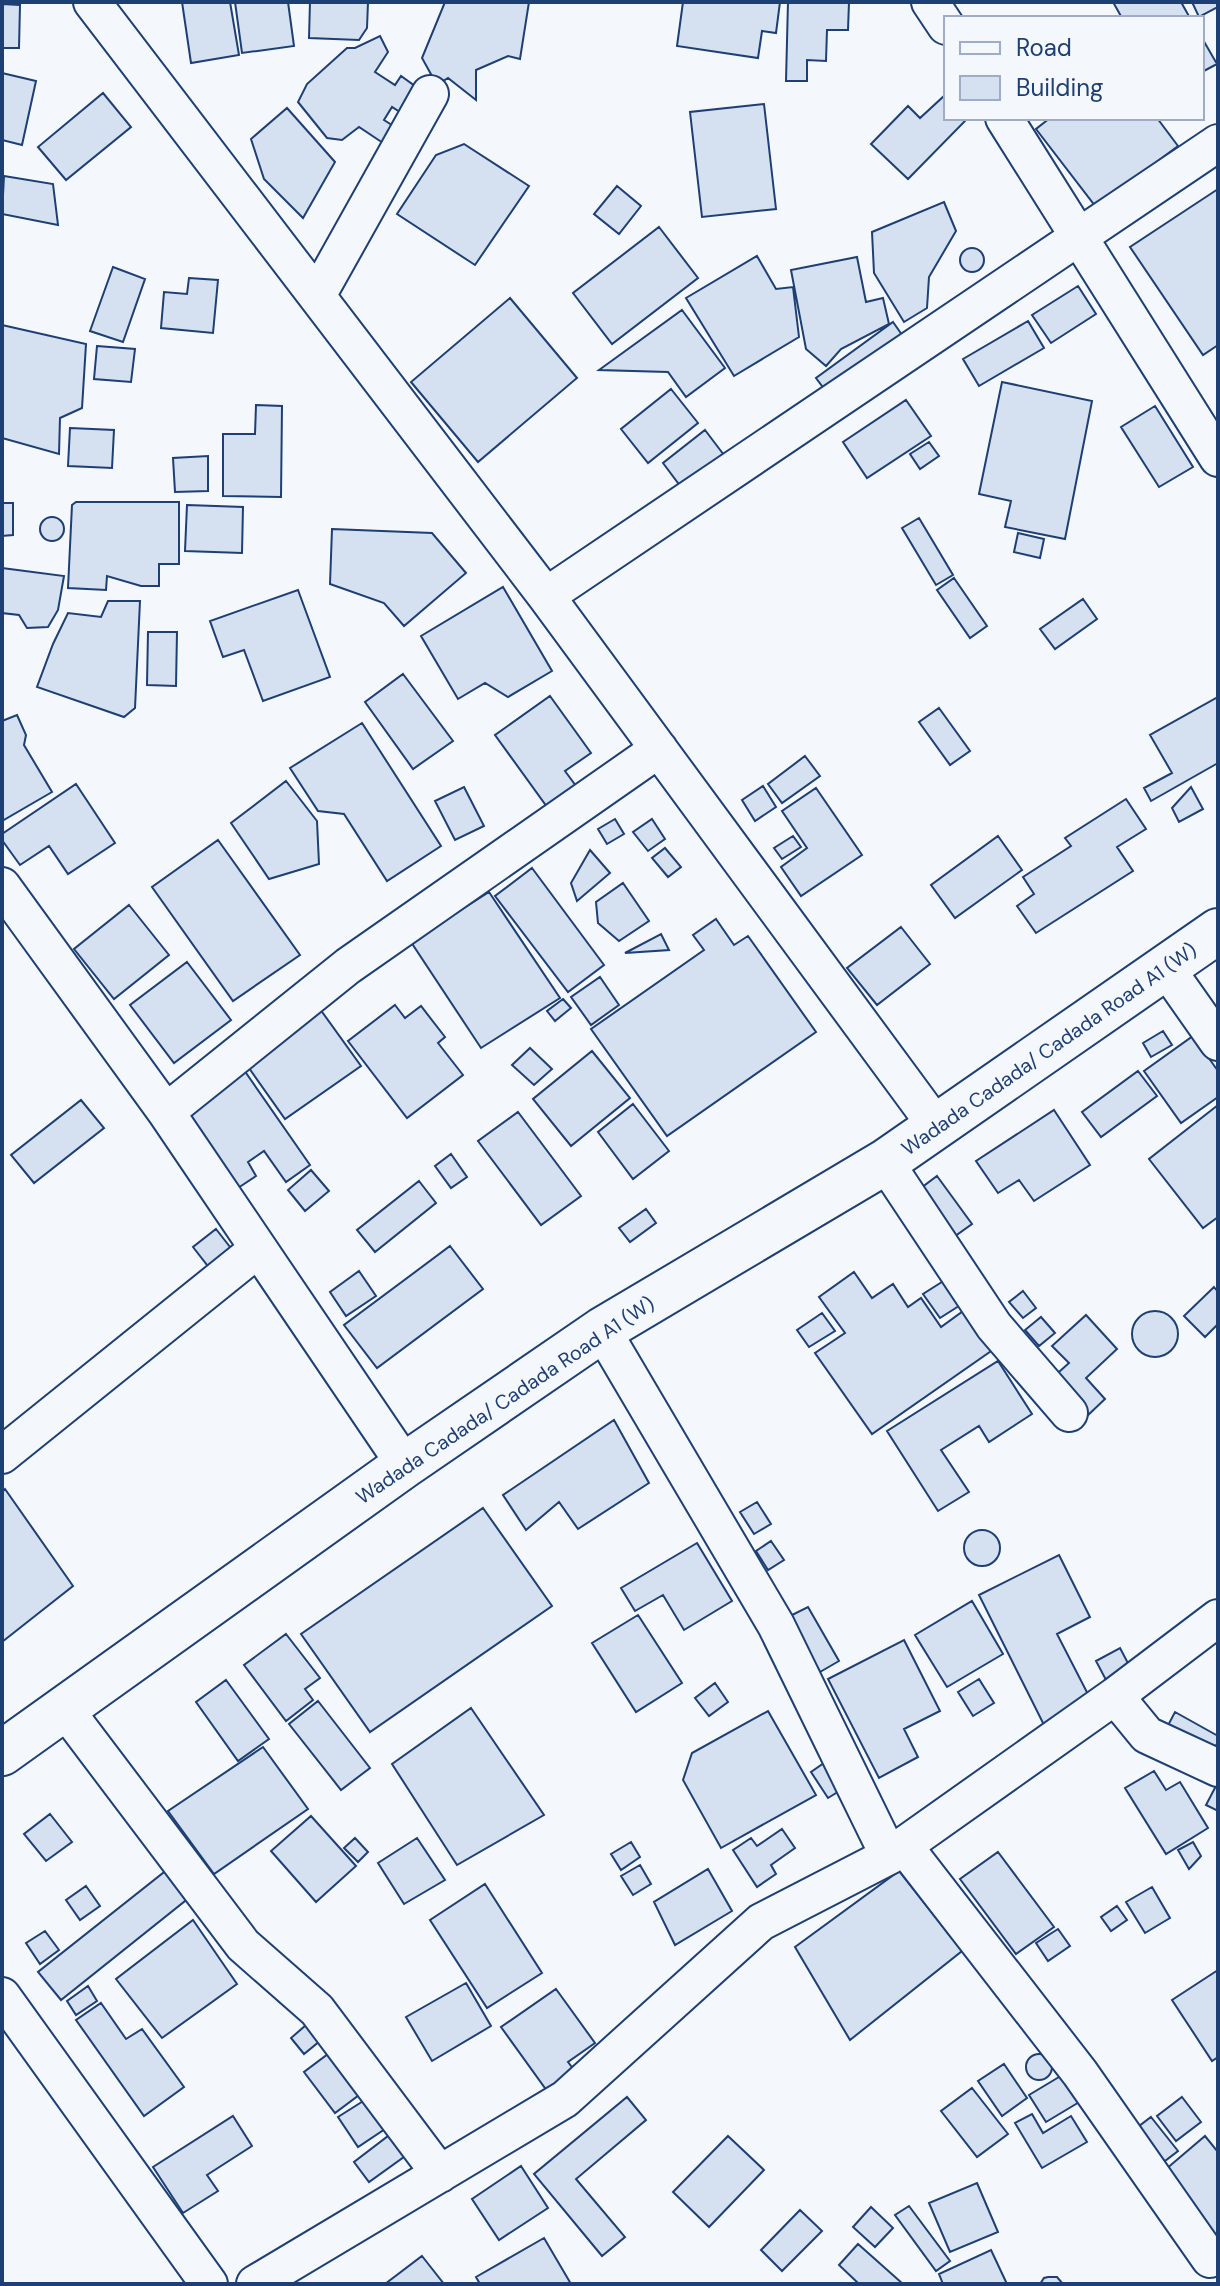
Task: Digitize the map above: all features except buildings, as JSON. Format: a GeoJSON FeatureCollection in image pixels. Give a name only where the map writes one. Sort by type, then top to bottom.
{"type":"FeatureCollection","features":[{"type":"Feature","properties":{"kind":"main road","name":"Wadada Cadada/ Cadada Road A1 (W)"},"geometry":{"type":"LineString","coordinates":[[2,1753],[405,1465],[602,1330],[885,1162],[1218,931]]}},
{"type":"Feature","properties":{"kind":"street"},"geometry":{"type":"LineString","coordinates":[[92,2],[546,596],[937,1127]]}},
{"type":"Feature","properties":{"kind":"street"},"geometry":{"type":"LineString","coordinates":[[930,2],[944,23]]}},
{"type":"Feature","properties":{"kind":"street"},"geometry":{"type":"LineString","coordinates":[[317,296],[430,94]]}},
{"type":"Feature","properties":{"kind":"street"},"geometry":{"type":"LineString","coordinates":[[1005,120],[1218,458]]}},
{"type":"Feature","properties":{"kind":"street"},"geometry":{"type":"LineString","coordinates":[[546,596],[1218,143]]}},
{"type":"Feature","properties":{"kind":"street"},"geometry":{"type":"LineString","coordinates":[[166,1112],[348,966],[659,749]]}},
{"type":"Feature","properties":{"kind":"street"},"geometry":{"type":"LineString","coordinates":[[2,886],[166,1112],[405,1465]]}},
{"type":"Feature","properties":{"kind":"street"},"geometry":{"type":"LineString","coordinates":[[1166,968],[1218,1042]]}},
{"type":"Feature","properties":{"kind":"street"},"geometry":{"type":"LineString","coordinates":[[885,1162],[994,1326],[1069,1413]]}},
{"type":"Feature","properties":{"kind":"street"},"geometry":{"type":"LineString","coordinates":[[2,1455],[258,1249]]}},
{"type":"Feature","properties":{"kind":"street"},"geometry":{"type":"LineString","coordinates":[[602,1330],[776,1625],[896,1851],[1080,2073],[1205,2267]]}},
{"type":"Feature","properties":{"kind":"street"},"geometry":{"type":"LineString","coordinates":[[255,2284],[565,2099],[761,1922],[896,1851],[1115,1696],[1218,1618]]}},
{"type":"Feature","properties":{"kind":"street"},"geometry":{"type":"LineString","coordinates":[[1115,1696],[1147,1735],[1218,1768]]}},
{"type":"Feature","properties":{"kind":"street"},"geometry":{"type":"LineString","coordinates":[[64,1708],[243,1945],[317,2010],[440,2174]]}},
{"type":"Feature","properties":{"kind":"street"},"geometry":{"type":"LineString","coordinates":[[2,1996],[209,2284]]}}]}
